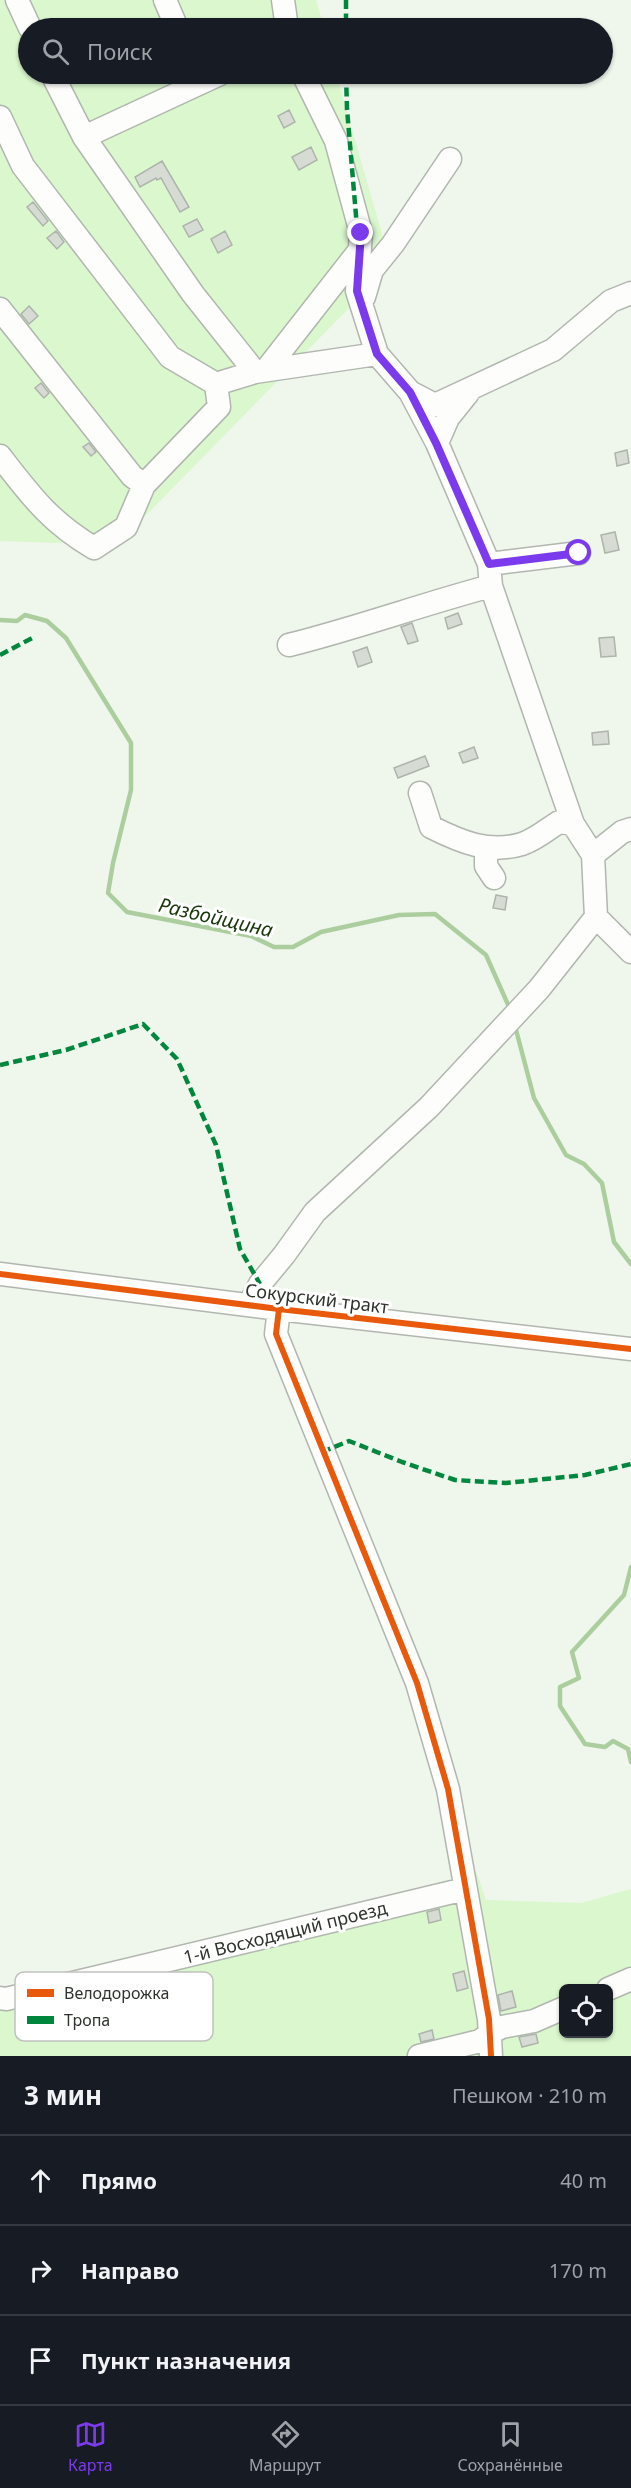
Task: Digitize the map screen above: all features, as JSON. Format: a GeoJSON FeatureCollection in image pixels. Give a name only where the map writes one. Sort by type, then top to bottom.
{"type":"FeatureCollection","features":[{"type":"Feature","properties":{"kind":"street"},"geometry":{"type":"LineString","coordinates":[[17,0],[25,18]]}},
{"type":"Feature","properties":{"kind":"street"},"geometry":{"type":"LineString","coordinates":[[165,0],[173,18]]}},
{"type":"Feature","properties":{"kind":"street"},"geometry":{"type":"LineString","coordinates":[[283,0],[286,18]]}},
{"type":"Feature","properties":{"kind":"street"},"geometry":{"type":"LineString","coordinates":[[57,84],[84,137],[193,294],[261,371]]}},
{"type":"Feature","properties":{"kind":"street"},"geometry":{"type":"LineString","coordinates":[[84,137],[190,84]]}},
{"type":"Feature","properties":{"kind":"street"},"geometry":{"type":"LineString","coordinates":[[249,1305],[260,1284],[284,1256],[315,1212],[429,1107],[539,989],[596,917],[593,855],[573,824],[490,575],[436,443],[410,392],[377,354],[357,291],[360,242],[336,141],[308,84]]}},
{"type":"Feature","properties":{"kind":"street"},"geometry":{"type":"LineString","coordinates":[[0,117],[7,153],[23,166],[170,357],[216,384],[261,371],[377,354]]}},
{"type":"Feature","properties":{"kind":"street"},"geometry":{"type":"LineString","coordinates":[[361,305],[372,270],[393,244],[450,159]]}},
{"type":"Feature","properties":{"kind":"street"},"geometry":{"type":"LineString","coordinates":[[261,371],[360,242]]}},
{"type":"Feature","properties":{"kind":"street"},"geometry":{"type":"LineString","coordinates":[[360,242],[371,249],[393,244]]}},
{"type":"Feature","properties":{"kind":"street"},"geometry":{"type":"LineString","coordinates":[[410,392],[435,405],[471,390],[553,350],[611,301],[631,293]]}},
{"type":"Feature","properties":{"kind":"street"},"geometry":{"type":"LineString","coordinates":[[0,309],[132,476],[144,485]]}},
{"type":"Feature","properties":{"kind":"street"},"geometry":{"type":"LineString","coordinates":[[0,456],[39,507],[73,535],[94,548],[126,526],[144,485],[219,407],[216,384]]}},
{"type":"Feature","properties":{"kind":"street"},"geometry":{"type":"LineString","coordinates":[[436,443],[448,418],[471,390]]}},
{"type":"Feature","properties":{"kind":"street"},"geometry":{"type":"LineString","coordinates":[[289,645],[341,632],[438,600],[490,575],[579,553]]}},
{"type":"Feature","properties":{"kind":"street"},"geometry":{"type":"LineString","coordinates":[[420,793],[431,827],[453,838],[486,848],[524,843],[560,822],[573,824]]}},
{"type":"Feature","properties":{"kind":"street"},"geometry":{"type":"LineString","coordinates":[[593,855],[622,832],[631,829]]}},
{"type":"Feature","properties":{"kind":"street"},"geometry":{"type":"LineString","coordinates":[[486,848],[486,866],[494,878]]}},
{"type":"Feature","properties":{"kind":"street"},"geometry":{"type":"LineString","coordinates":[[596,917],[631,952]]}},
{"type":"Feature","properties":{"kind":"street","name":"Сокурский тракт"},"geometry":{"type":"LineString","coordinates":[[0,1274],[279,1309],[631,1349]]}},
{"type":"Feature","properties":{"kind":"street"},"geometry":{"type":"LineString","coordinates":[[279,1309],[276,1334],[417,1683],[448,1789],[490,2033],[491,2056]]}},
{"type":"Feature","properties":{"kind":"street","name":"1-й Восходящий проезд"},"geometry":{"type":"LineString","coordinates":[[119,1972],[465,1889]]}},
{"type":"Feature","properties":{"kind":"street"},"geometry":{"type":"LineString","coordinates":[[613,1987],[631,1979]]}},
{"type":"Feature","properties":{"kind":"street","name":"1-й Восходящий проезд"},"geometry":{"type":"LineString","coordinates":[[0,1998],[15,1997]]}},
{"type":"Feature","properties":{"kind":"street"},"geometry":{"type":"LineString","coordinates":[[419,2056],[480,2042],[490,2033],[502,2028],[534,2021],[559,2010]]}},
{"type":"Feature","properties":{"kind":"green space"},"geometry":{"type":"Polygon","coordinates":[[[0,0],[316,0],[321,18],[18,18],[18,84],[339,84],[391,265],[117,545],[0,541],[0,0]]]}},
{"type":"Feature","properties":{"kind":"green space"},"geometry":{"type":"Polygon","coordinates":[[[477,1873],[486,1900],[581,1903],[631,1889],[631,2056],[0,2056],[0,1993],[5,1995],[15,1992],[15,2041],[213,2041],[213,1972],[94,1972],[477,1873]]]}},
{"type":"Feature","properties":{"kind":"building"},"geometry":{"type":"Polygon","coordinates":[[[289,110],[295,122],[284,128],[278,116],[289,110]]]}},
{"type":"Feature","properties":{"kind":"building"},"geometry":{"type":"Polygon","coordinates":[[[311,147],[317,160],[299,170],[292,157],[311,147]]]}},
{"type":"Feature","properties":{"kind":"building"},"geometry":{"type":"Polygon","coordinates":[[[162,161],[189,207],[180,212],[161,178],[157,180],[156,178],[140,187],[135,177],[162,161]]]}},
{"type":"Feature","properties":{"kind":"building"},"geometry":{"type":"Polygon","coordinates":[[[33,202],[48,221],[43,226],[27,207],[33,202]]]}},
{"type":"Feature","properties":{"kind":"building"},"geometry":{"type":"Polygon","coordinates":[[[197,219],[203,230],[189,237],[183,226],[197,219]]]}},
{"type":"Feature","properties":{"kind":"building"},"geometry":{"type":"Polygon","coordinates":[[[56,231],[64,242],[57,249],[47,238],[56,231]]]}},
{"type":"Feature","properties":{"kind":"building"},"geometry":{"type":"Polygon","coordinates":[[[225,231],[232,245],[218,253],[211,239],[225,231]]]}},
{"type":"Feature","properties":{"kind":"building"},"geometry":{"type":"Polygon","coordinates":[[[29,306],[38,316],[29,324],[21,314],[29,306]]]}},
{"type":"Feature","properties":{"kind":"building"},"geometry":{"type":"Polygon","coordinates":[[[41,383],[49,393],[44,398],[35,388],[41,383]]]}},
{"type":"Feature","properties":{"kind":"building"},"geometry":{"type":"Polygon","coordinates":[[[89,443],[96,452],[91,456],[83,447],[89,443]]]}},
{"type":"Feature","properties":{"kind":"building"},"geometry":{"type":"Polygon","coordinates":[[[627,450],[629,463],[617,466],[615,453],[627,450]]]}},
{"type":"Feature","properties":{"kind":"building"},"geometry":{"type":"Polygon","coordinates":[[[615,532],[619,550],[605,553],[601,535],[615,532]]]}},
{"type":"Feature","properties":{"kind":"building"},"geometry":{"type":"Polygon","coordinates":[[[458,613],[462,624],[448,629],[445,618],[458,613]]]}},
{"type":"Feature","properties":{"kind":"building"},"geometry":{"type":"Polygon","coordinates":[[[412,623],[418,641],[408,644],[401,627],[412,623]]]}},
{"type":"Feature","properties":{"kind":"building"},"geometry":{"type":"Polygon","coordinates":[[[614,637],[616,656],[601,657],[599,638],[614,637]]]}},
{"type":"Feature","properties":{"kind":"building"},"geometry":{"type":"Polygon","coordinates":[[[367,647],[372,662],[358,667],[353,652],[367,647]]]}},
{"type":"Feature","properties":{"kind":"building"},"geometry":{"type":"Polygon","coordinates":[[[608,731],[609,744],[593,745],[592,733],[608,731]]]}},
{"type":"Feature","properties":{"kind":"building"},"geometry":{"type":"Polygon","coordinates":[[[474,747],[478,758],[463,763],[459,753],[474,747]]]}},
{"type":"Feature","properties":{"kind":"building"},"geometry":{"type":"Polygon","coordinates":[[[425,756],[429,766],[398,778],[394,768],[425,756]]]}},
{"type":"Feature","properties":{"kind":"building"},"geometry":{"type":"Polygon","coordinates":[[[496,895],[507,897],[505,910],[493,908],[496,895]]]}},
{"type":"Feature","properties":{"kind":"building"},"geometry":{"type":"Polygon","coordinates":[[[439,1909],[441,1920],[429,1923],[427,1912],[439,1909]]]}},
{"type":"Feature","properties":{"kind":"building"},"geometry":{"type":"Polygon","coordinates":[[[464,1971],[468,1988],[457,1991],[453,1974],[464,1971]]]}},
{"type":"Feature","properties":{"kind":"building"},"geometry":{"type":"Polygon","coordinates":[[[512,1991],[516,2007],[501,2011],[498,1995],[512,1991]]]}},
{"type":"Feature","properties":{"kind":"building"},"geometry":{"type":"Polygon","coordinates":[[[432,2030],[434,2039],[421,2042],[419,2034],[432,2030]]]}},
{"type":"Feature","properties":{"kind":"building"},"geometry":{"type":"Polygon","coordinates":[[[536,2034],[538,2043],[522,2047],[519,2037],[536,2034]]]}},
{"type":"Feature","properties":{"kind":"waterway","name":"Разбойщина"},"geometry":{"type":"LineString","coordinates":[[0,620],[17,621],[25,615],[47,621],[66,638],[131,743],[131,790],[108,893],[127,912],[251,936],[274,947],[293,947],[321,932],[399,915],[435,914],[486,955],[510,1009]]}},
{"type":"Feature","properties":{"kind":"waterway","name":"Разбойщина"},"geometry":{"type":"LineString","coordinates":[[515,1026],[534,1098],[566,1155],[584,1164],[602,1183],[614,1242],[631,1264]]}},
{"type":"Feature","properties":{"kind":"waterway","name":"Разбойщина"},"geometry":{"type":"LineString","coordinates":[[631,1567],[624,1595],[572,1652],[579,1678],[560,1687],[560,1706],[585,1744],[605,1747],[613,1741],[628,1749],[631,1762]]}},
{"type":"Feature","properties":{"kind":"marked path"},"geometry":{"type":"LineString","coordinates":[[346,0],[346,18]]}},
{"type":"Feature","properties":{"kind":"marked path"},"geometry":{"type":"LineString","coordinates":[[346,84],[359,251]]}},
{"type":"Feature","properties":{"kind":"marked path"},"geometry":{"type":"LineString","coordinates":[[0,655],[34,637]]}},
{"type":"Feature","properties":{"kind":"marked path"},"geometry":{"type":"LineString","coordinates":[[0,1065],[66,1050],[143,1024],[177,1059],[216,1145],[240,1249],[260,1284]]}},
{"type":"Feature","properties":{"kind":"marked path"},"geometry":{"type":"LineString","coordinates":[[322,1452],[349,1441],[455,1480],[506,1483],[585,1475],[631,1464]]}},
{"type":"Feature","properties":{"kind":"cycle path"},"geometry":{"type":"LineString","coordinates":[[0,1274],[279,1309],[631,1349]]}},
{"type":"Feature","properties":{"kind":"cycle path"},"geometry":{"type":"LineString","coordinates":[[279,1309],[276,1334],[417,1683],[448,1789],[489,2019],[491,2056]]}},
{"type":"Feature","properties":{"kind":"route"},"geometry":{"type":"LineString","coordinates":[[361,233],[357,291],[377,354],[410,392],[436,443],[489,564],[579,553]]}}]}
